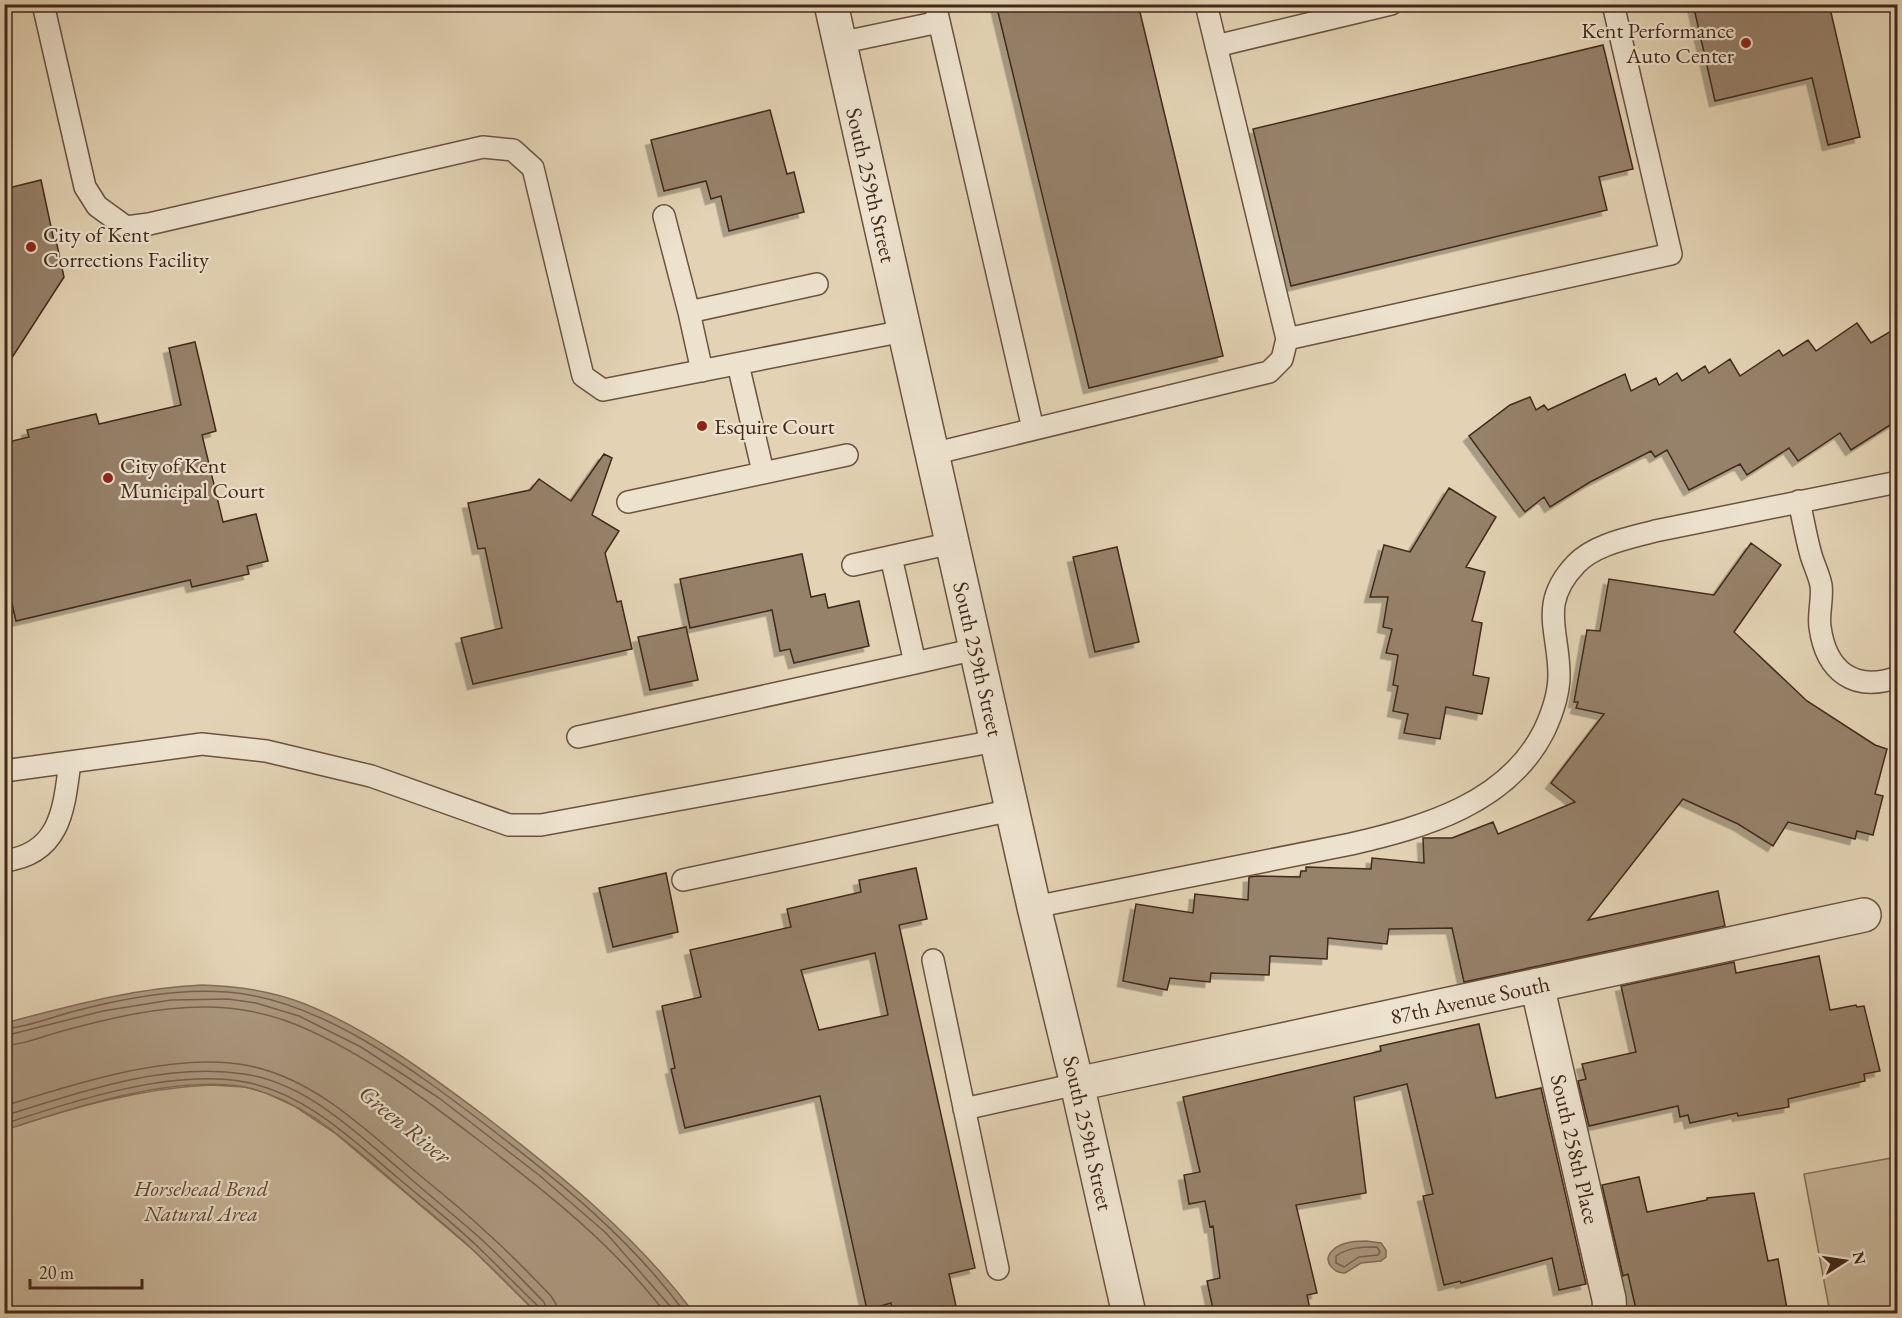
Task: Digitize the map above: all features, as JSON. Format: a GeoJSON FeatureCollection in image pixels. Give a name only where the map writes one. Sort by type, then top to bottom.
{"type":"FeatureCollection","features":[{"type":"Feature","properties":{"kind":"street","name":"South 259th Street"},"geometry":{"type":"LineString","coordinates":[[831,4],[996,741],[1130,1314]]}},
{"type":"Feature","properties":{"kind":"street","name":"87th Avenue South"},"geometry":{"type":"LineString","coordinates":[[1077,1084],[1864,915]]}},
{"type":"Feature","properties":{"kind":"street","name":"South 258th Place"},"geometry":{"type":"LineString","coordinates":[[1537,985],[1609,1299],[1610,1314]]}},
{"type":"Feature","properties":{"kind":"lane"},"geometry":{"type":"LineString","coordinates":[[44,4],[86,187],[97,206],[126,227],[149,224],[483,147],[513,150],[532,168],[583,376],[603,390],[904,332]]}},
{"type":"Feature","properties":{"kind":"lane"},"geometry":{"type":"LineString","coordinates":[[932,454],[1269,372],[1282,359],[1287,339],[1206,4]]}},
{"type":"Feature","properties":{"kind":"lane"},"geometry":{"type":"LineString","coordinates":[[1216,46],[1391,4]]}},
{"type":"Feature","properties":{"kind":"lane"},"geometry":{"type":"LineString","coordinates":[[1287,339],[1671,254],[1613,4]]}},
{"type":"Feature","properties":{"kind":"lane"},"geometry":{"type":"LineString","coordinates":[[839,43],[937,13],[1033,429]]}},
{"type":"Feature","properties":{"kind":"lane"},"geometry":{"type":"LineString","coordinates":[[664,216],[702,371]]}},
{"type":"Feature","properties":{"kind":"lane"},"geometry":{"type":"LineString","coordinates":[[689,312],[817,285]]}},
{"type":"Feature","properties":{"kind":"lane"},"geometry":{"type":"LineString","coordinates":[[738,364],[763,472]]}},
{"type":"Feature","properties":{"kind":"lane"},"geometry":{"type":"LineString","coordinates":[[628,502],[847,455]]}},
{"type":"Feature","properties":{"kind":"lane"},"geometry":{"type":"LineString","coordinates":[[1034,907],[1351,844],[1400,832],[1456,812],[1481,798],[1510,777],[1530,754],[1545,729],[1552,712],[1558,684],[1558,663],[1552,618],[1554,603],[1560,587],[1577,562],[1594,551],[1646,533],[1898,482]]}},
{"type":"Feature","properties":{"kind":"lane"},"geometry":{"type":"LineString","coordinates":[[1799,501],[1811,555],[1821,584],[1820,626],[1829,656],[1836,668],[1846,677],[1867,681],[1890,680],[1898,677]]}},
{"type":"Feature","properties":{"kind":"lane"},"geometry":{"type":"LineString","coordinates":[[853,565],[952,543]]}},
{"type":"Feature","properties":{"kind":"lane"},"geometry":{"type":"LineString","coordinates":[[891,557],[915,663]]}},
{"type":"Feature","properties":{"kind":"lane"},"geometry":{"type":"LineString","coordinates":[[578,737],[976,649]]}},
{"type":"Feature","properties":{"kind":"lane"},"geometry":{"type":"LineString","coordinates":[[4,771],[202,744],[266,751],[371,776],[509,825],[541,825],[996,741]]}},
{"type":"Feature","properties":{"kind":"lane"},"geometry":{"type":"LineString","coordinates":[[4,861],[16,860],[32,853],[45,843],[60,821],[70,762]]}},
{"type":"Feature","properties":{"kind":"lane"},"geometry":{"type":"LineString","coordinates":[[683,879],[1012,810]]}},
{"type":"Feature","properties":{"kind":"lane"},"geometry":{"type":"LineString","coordinates":[[933,960],[998,1269]]}},
{"type":"Feature","properties":{"kind":"lane"},"geometry":{"type":"LineString","coordinates":[[964,1109],[1077,1084]]}},
{"type":"Feature","properties":{"kind":"green space","name":"Horsehead Bend Natural Area"},"geometry":{"type":"Polygon","coordinates":[[[211,1085],[245,1087],[266,1093],[294,1106],[336,1134],[472,1249],[537,1313],[5,1313],[4,1130],[106,1100],[158,1090],[211,1085]]]}},
{"type":"Feature","properties":{"kind":"green space"},"geometry":{"type":"Polygon","coordinates":[[[1897,1157],[1897,1313],[1830,1313],[1804,1174],[1897,1157]]]}},
{"type":"Feature","properties":{"kind":"water","name":"Green River"},"geometry":{"type":"Polygon","coordinates":[[[202,985],[255,990],[293,999],[353,1027],[399,1055],[486,1117],[597,1208],[648,1258],[694,1313],[537,1313],[462,1240],[342,1138],[306,1112],[266,1093],[245,1087],[217,1084],[156,1089],[92,1103],[5,1130],[5,1023],[127,994],[202,985]]]}},
{"type":"Feature","properties":{"kind":"water"},"geometry":{"type":"Polygon","coordinates":[[[1348,1242],[1381,1243],[1386,1250],[1386,1257],[1381,1261],[1361,1263],[1345,1273],[1330,1266],[1328,1258],[1336,1247],[1348,1242]]]}},
{"type":"Feature","properties":{"kind":"building"},"geometry":{"type":"Polygon","coordinates":[[[996,4],[1138,4],[1223,356],[1089,388],[996,4]]]}},
{"type":"Feature","properties":{"kind":"building"},"geometry":{"type":"Polygon","coordinates":[[[1693,4],[1829,4],[1860,137],[1828,145],[1812,78],[1715,101],[1693,4]]]}},
{"type":"Feature","properties":{"kind":"building"},"geometry":{"type":"Polygon","coordinates":[[[1603,45],[1633,169],[1599,177],[1607,210],[1291,286],[1253,129],[1603,45]]]}},
{"type":"Feature","properties":{"kind":"building"},"geometry":{"type":"Polygon","coordinates":[[[770,110],[787,174],[794,172],[804,212],[729,231],[721,196],[711,199],[706,181],[664,191],[651,140],[770,110]]]}},
{"type":"Feature","properties":{"kind":"building","name":"City of Kent Corrections Facility"},"geometry":{"type":"Polygon","coordinates":[[[41,180],[64,277],[4,370],[4,189],[41,180]]]}},
{"type":"Feature","properties":{"kind":"building"},"geometry":{"type":"Polygon","coordinates":[[[1857,323],[1871,343],[1898,327],[1898,420],[1851,450],[1840,433],[1798,461],[1789,448],[1747,475],[1740,464],[1689,490],[1667,450],[1655,457],[1651,451],[1590,482],[1550,507],[1544,497],[1525,512],[1469,436],[1510,405],[1530,397],[1536,410],[1544,405],[1548,410],[1625,374],[1631,391],[1656,378],[1659,385],[1677,373],[1682,381],[1705,366],[1709,373],[1730,359],[1740,376],[1779,350],[1783,356],[1808,340],[1816,351],[1857,323]]]}},
{"type":"Feature","properties":{"kind":"building","name":"City of Kent Municipal Court"},"geometry":{"type":"Polygon","coordinates":[[[195,342],[216,431],[202,435],[223,522],[256,514],[268,561],[247,566],[249,574],[192,587],[190,580],[16,621],[9,591],[4,592],[4,443],[29,437],[27,430],[96,414],[99,424],[181,405],[169,348],[195,342]]]}},
{"type":"Feature","properties":{"kind":"building"},"geometry":{"type":"Polygon","coordinates":[[[604,454],[612,458],[592,515],[619,531],[605,553],[617,602],[621,601],[632,649],[473,684],[461,638],[502,628],[485,548],[478,549],[468,503],[530,490],[539,479],[571,501],[604,454]]]}},
{"type":"Feature","properties":{"kind":"building"},"geometry":{"type":"Polygon","coordinates":[[[1449,488],[1496,517],[1466,567],[1485,572],[1472,621],[1482,623],[1473,675],[1489,678],[1482,714],[1446,707],[1440,739],[1404,733],[1408,714],[1393,711],[1398,686],[1393,685],[1398,655],[1386,653],[1392,629],[1383,627],[1388,597],[1370,597],[1384,545],[1410,552],[1449,488]]]}},
{"type":"Feature","properties":{"kind":"building"},"geometry":{"type":"Polygon","coordinates":[[[1751,543],[1781,565],[1734,632],[1807,701],[1875,745],[1887,749],[1875,794],[1883,796],[1873,835],[1857,831],[1855,839],[1788,822],[1773,846],[1738,824],[1683,799],[1588,920],[1718,891],[1725,926],[1464,982],[1452,928],[1389,929],[1387,944],[1328,938],[1327,959],[1270,956],[1269,975],[1211,973],[1210,982],[1170,978],[1167,990],[1123,981],[1136,904],[1193,913],[1195,894],[1248,900],[1249,877],[1300,877],[1301,871],[1306,871],[1306,867],[1371,869],[1372,858],[1424,863],[1423,838],[1452,838],[1493,822],[1498,834],[1575,802],[1551,783],[1604,714],[1576,708],[1578,702],[1574,702],[1587,630],[1600,631],[1609,579],[1714,595],[1751,543]]]}},
{"type":"Feature","properties":{"kind":"building"},"geometry":{"type":"Polygon","coordinates":[[[1117,547],[1139,642],[1095,652],[1073,557],[1117,547]]]}},
{"type":"Feature","properties":{"kind":"building"},"geometry":{"type":"Polygon","coordinates":[[[802,554],[811,597],[825,594],[828,608],[859,601],[869,646],[794,663],[790,649],[780,651],[772,610],[690,628],[680,579],[802,554]]]}},
{"type":"Feature","properties":{"kind":"building"},"geometry":{"type":"Polygon","coordinates":[[[686,627],[698,680],[650,690],[638,637],[686,627]]]}},
{"type":"Feature","properties":{"kind":"building"},"geometry":{"type":"Polygon","coordinates":[[[916,868],[927,919],[899,925],[975,1268],[949,1274],[956,1306],[953,1306],[955,1314],[893,1314],[891,1303],[867,1310],[820,1096],[685,1128],[671,1069],[675,1068],[662,1006],[701,997],[690,950],[791,927],[787,909],[861,892],[859,880],[916,868]],[[875,953],[801,970],[819,1030],[888,1015],[875,953]]]}},
{"type":"Feature","properties":{"kind":"building"},"geometry":{"type":"Polygon","coordinates":[[[666,873],[678,932],[613,947],[599,888],[666,873]]]}},
{"type":"Feature","properties":{"kind":"building"},"geometry":{"type":"Polygon","coordinates":[[[1819,956],[1830,1010],[1856,1005],[1857,1007],[1864,1006],[1880,1071],[1864,1074],[1865,1081],[1788,1099],[1789,1107],[1738,1116],[1737,1113],[1690,1123],[1688,1115],[1680,1117],[1678,1106],[1589,1126],[1578,1081],[1586,1079],[1582,1064],[1636,1052],[1621,986],[1734,962],[1736,973],[1819,956]]]}},
{"type":"Feature","properties":{"kind":"building"},"geometry":{"type":"Polygon","coordinates":[[[1479,1024],[1496,1098],[1541,1088],[1586,1284],[1559,1290],[1552,1258],[1461,1283],[1460,1281],[1444,1285],[1423,1196],[1433,1194],[1407,1084],[1354,1097],[1366,1193],[1296,1205],[1317,1293],[1307,1295],[1311,1314],[1214,1314],[1207,1281],[1220,1278],[1213,1226],[1210,1227],[1205,1201],[1189,1204],[1184,1175],[1200,1172],[1183,1097],[1381,1051],[1380,1046],[1479,1024]]]}},
{"type":"Feature","properties":{"kind":"building"},"geometry":{"type":"Polygon","coordinates":[[[1639,1177],[1647,1212],[1707,1200],[1707,1198],[1754,1193],[1768,1261],[1778,1259],[1788,1314],[1637,1314],[1628,1274],[1623,1276],[1602,1185],[1639,1177]]]}},
{"type":"Feature","properties":{"kind":"place","name":"Kent Performance Auto Center"},"geometry":{"type":"Point","coordinates":[1746,43]}},
{"type":"Feature","properties":{"kind":"place","name":"City of Kent Corrections Facility"},"geometry":{"type":"Point","coordinates":[31,247]}},
{"type":"Feature","properties":{"kind":"place","name":"Esquire Court"},"geometry":{"type":"Point","coordinates":[702,426]}},
{"type":"Feature","properties":{"kind":"place","name":"City of Kent Municipal Court"},"geometry":{"type":"Point","coordinates":[108,478]}}]}
